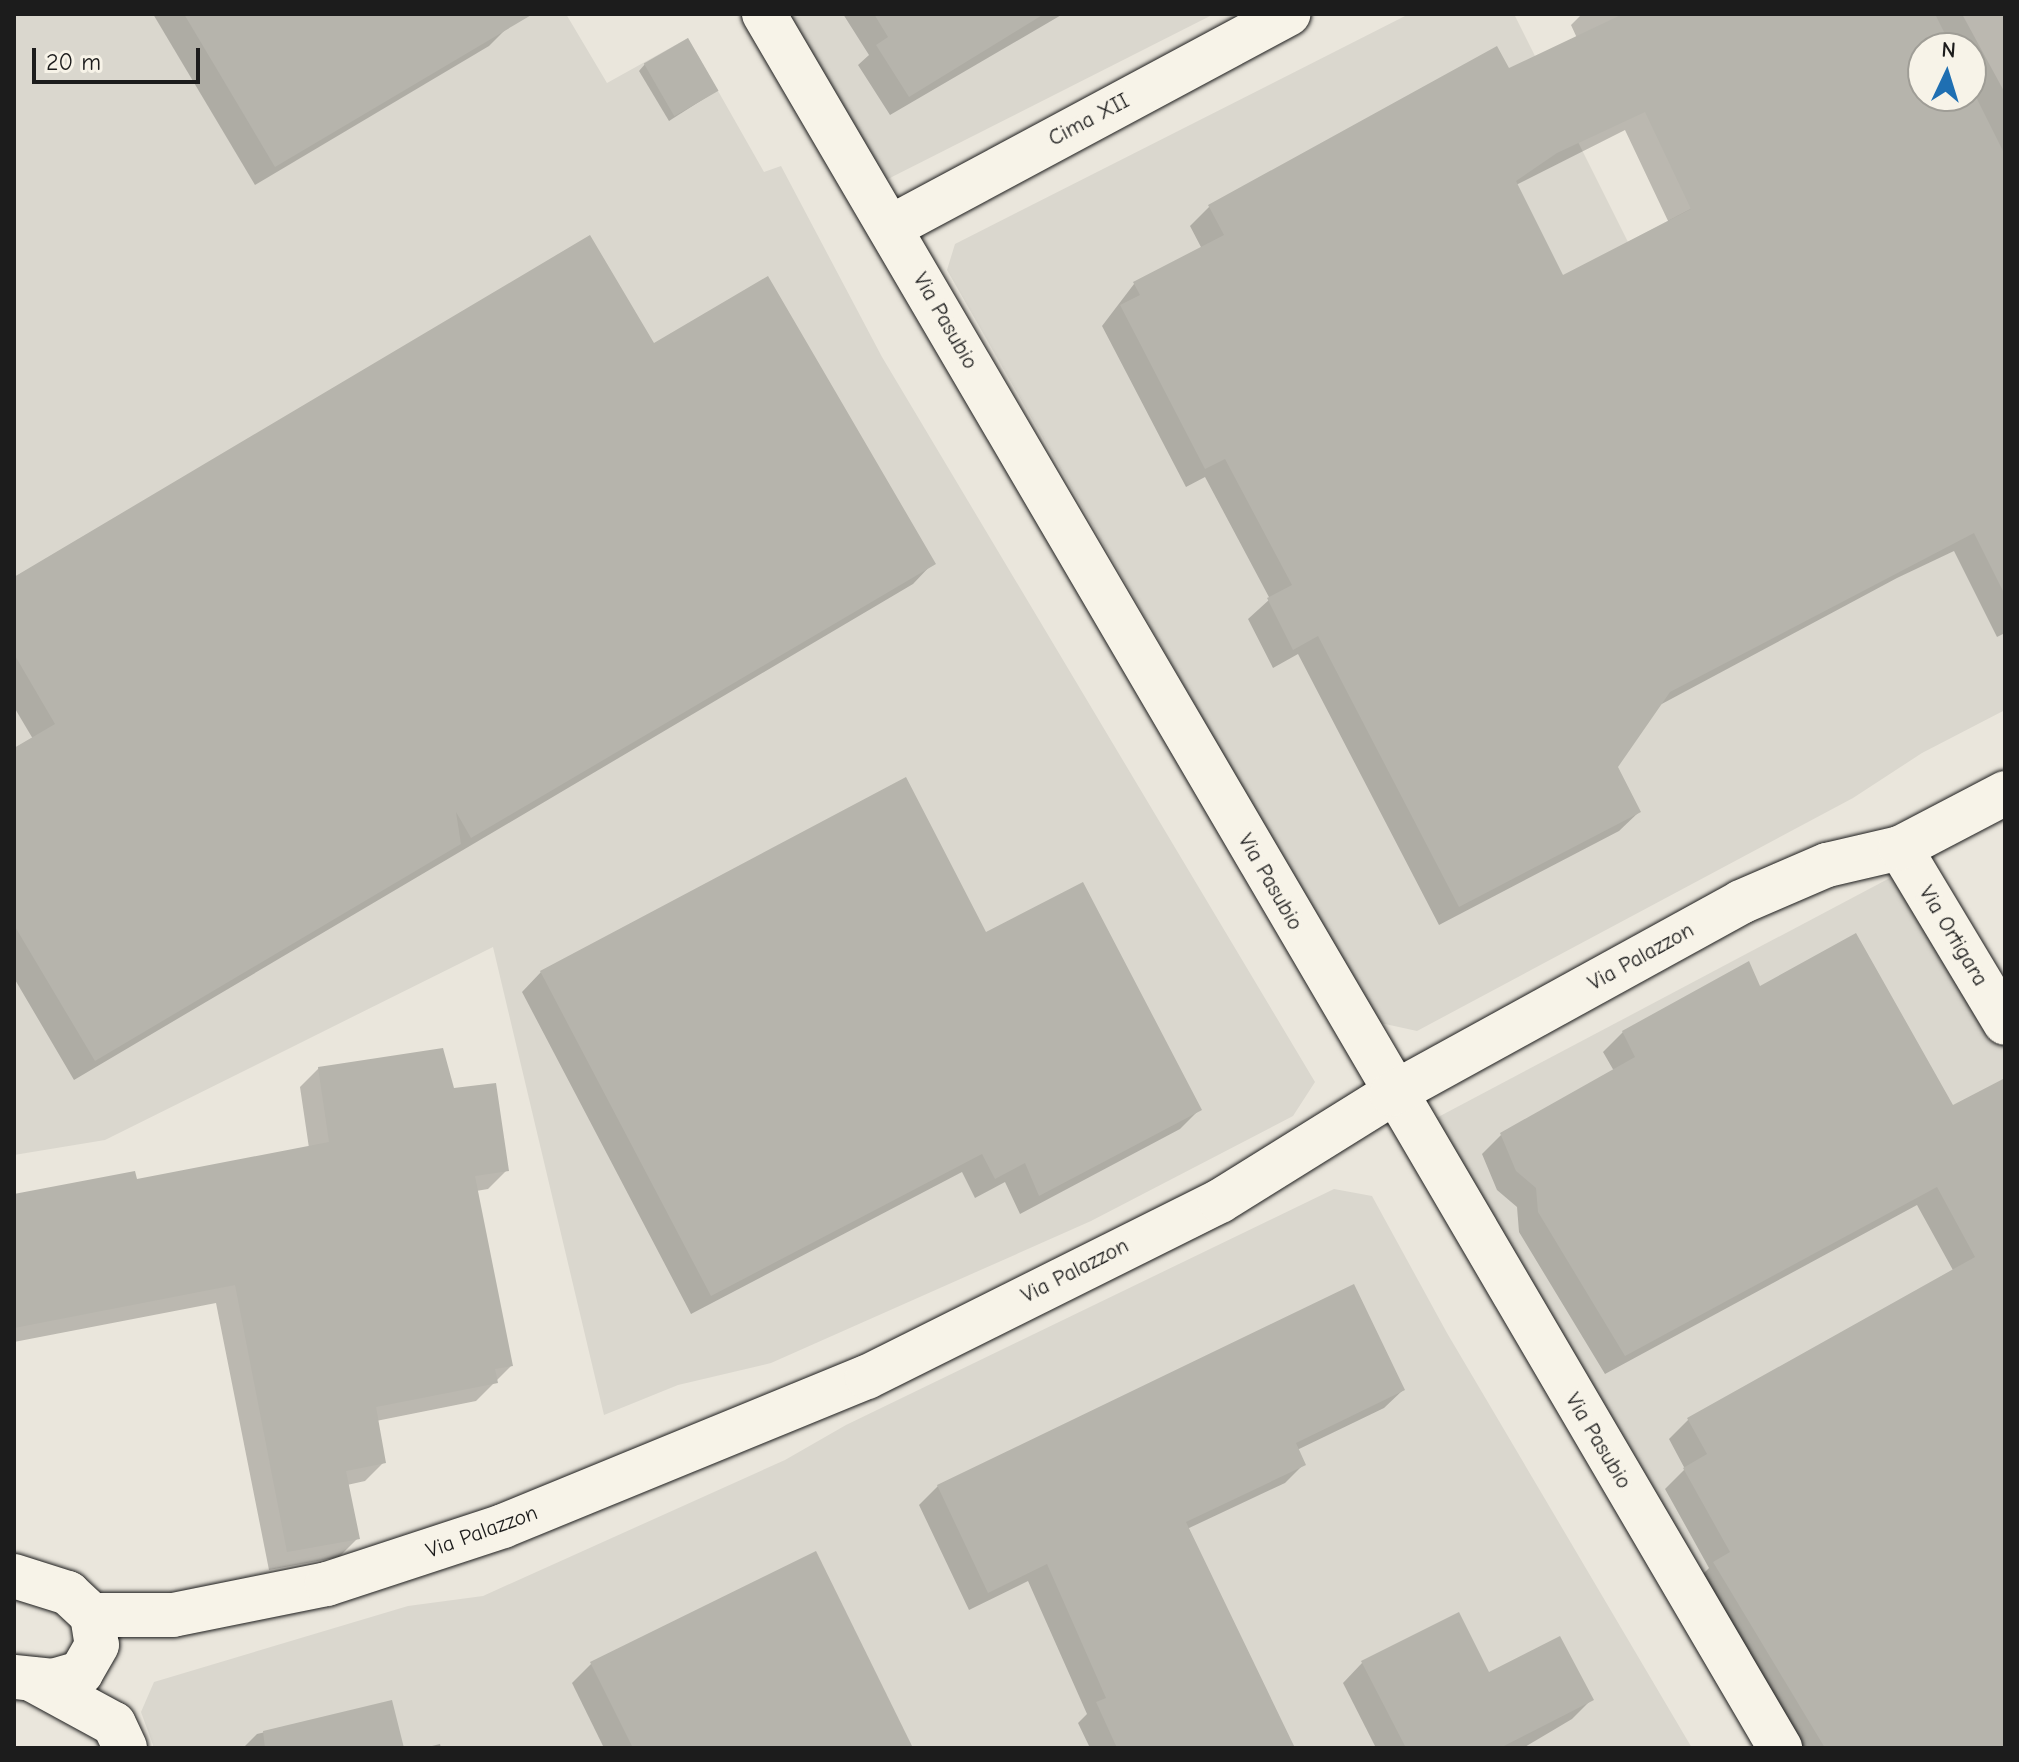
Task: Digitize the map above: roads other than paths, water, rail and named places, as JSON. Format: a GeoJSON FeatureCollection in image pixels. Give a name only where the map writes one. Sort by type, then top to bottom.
{"type":"FeatureCollection","features":[{"type":"Feature","properties":{"kind":"street","name":"Via Pasubio"},"geometry":{"type":"LineString","coordinates":[[764,14],[891,227],[1392,1094],[1780,1748]]}},
{"type":"Feature","properties":{"kind":"street","name":"Cima XII"},"geometry":{"type":"LineString","coordinates":[[891,227],[1288,14]]}},
{"type":"Feature","properties":{"kind":"street","name":"Via Palazzon"},"geometry":{"type":"LineString","coordinates":[[92,1615],[173,1615],[327,1584],[503,1526],[867,1377],[1220,1201],[1392,1094],[1741,902],[1827,865],[1900,848],[2005,793]]}},
{"type":"Feature","properties":{"kind":"street","name":"Via Ortigara"},"geometry":{"type":"LineString","coordinates":[[1900,848],[2005,1023]]}},
{"type":"Feature","properties":{"kind":"street"},"geometry":{"type":"LineString","coordinates":[[14,1576],[68,1593],[92,1615],[97,1645],[81,1673],[53,1681],[22,1678]]}},
{"type":"Feature","properties":{"kind":"street"},"geometry":{"type":"LineString","coordinates":[[22,1678],[114,1724],[125,1748]]}}]}
